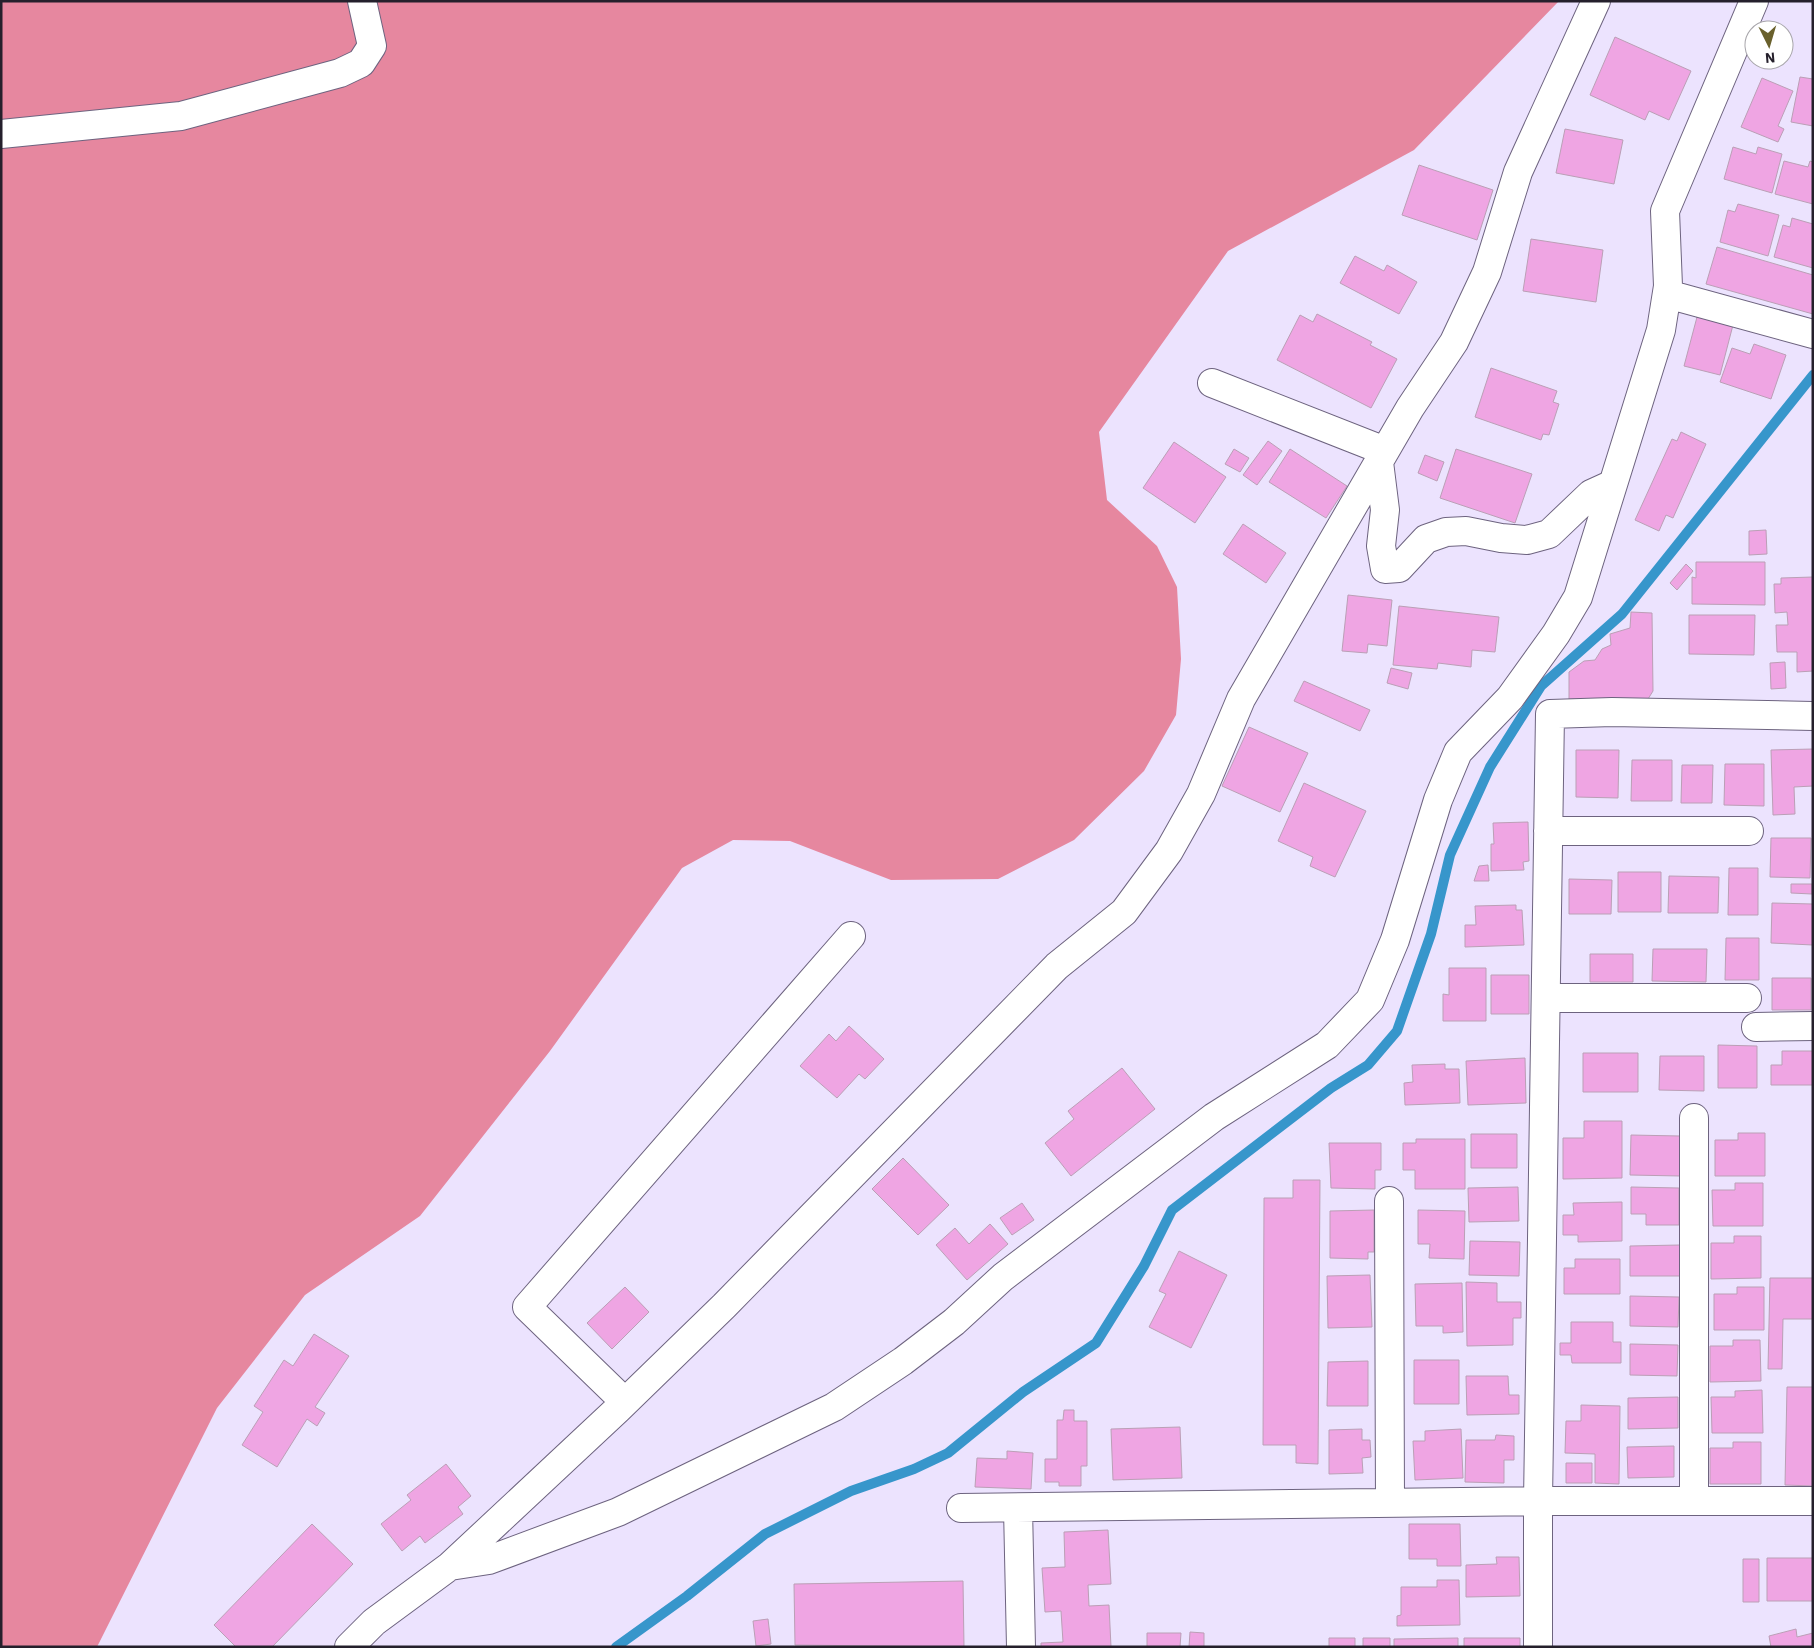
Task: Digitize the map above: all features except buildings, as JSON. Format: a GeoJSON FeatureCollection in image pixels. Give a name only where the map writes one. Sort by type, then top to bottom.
{"type":"FeatureCollection","features":[{"type":"Feature","properties":{"kind":"street"},"geometry":{"type":"LineString","coordinates":[[1,134],[181,116],[340,73],[361,63],[372,46],[362,1]]}},
{"type":"Feature","properties":{"kind":"street"},"geometry":{"type":"LineString","coordinates":[[349,1647],[374,1622],[450,1566],[625,1402],[724,1306],[1057,966],[1124,912],[1169,851],[1201,794],[1241,699],[1410,408],[1454,342],[1487,272],[1518,172],[1596,1]]}},
{"type":"Feature","properties":{"kind":"street"},"geometry":{"type":"LineString","coordinates":[[450,1566],[489,1560],[618,1512],[834,1407],[918,1350],[954,1322],[1003,1277],[1214,1117],[1327,1045],[1370,1000],[1395,940],[1438,800],[1458,752],[1510,698],[1556,634],[1578,596],[1661,330],[1668,286],[1665,211],[1754,1]]}},
{"type":"Feature","properties":{"kind":"street"},"geometry":{"type":"LineString","coordinates":[[1666,294],[1813,334]]}},
{"type":"Feature","properties":{"kind":"street"},"geometry":{"type":"LineString","coordinates":[[1212,383],[1382,457]]}},
{"type":"Feature","properties":{"kind":"street"},"geometry":{"type":"LineString","coordinates":[[1382,457],[1385,510],[1381,546],[1382,562],[1385,569],[1398,568],[1426,540],[1446,532],[1466,531],[1501,538],[1527,540],[1549,534],[1591,494],[1613,484]]}},
{"type":"Feature","properties":{"kind":"street"},"geometry":{"type":"LineString","coordinates":[[1510,698],[1550,714],[1612,712],[1813,716]]}},
{"type":"Feature","properties":{"kind":"street"},"geometry":{"type":"LineString","coordinates":[[1538,1647],[1538,1501],[1550,714]]}},
{"type":"Feature","properties":{"kind":"street"},"geometry":{"type":"LineString","coordinates":[[1548,831],[1749,831]]}},
{"type":"Feature","properties":{"kind":"street"},"geometry":{"type":"LineString","coordinates":[[625,1402],[527,1308],[851,936]]}},
{"type":"Feature","properties":{"kind":"street"},"geometry":{"type":"LineString","coordinates":[[1546,998],[1747,998]]}},
{"type":"Feature","properties":{"kind":"street"},"geometry":{"type":"LineString","coordinates":[[1756,1027],[1813,1026]]}},
{"type":"Feature","properties":{"kind":"street"},"geometry":{"type":"LineString","coordinates":[[1694,1118],[1694,1501]]}},
{"type":"Feature","properties":{"kind":"street"},"geometry":{"type":"LineString","coordinates":[[1389,1201],[1390,1503]]}},
{"type":"Feature","properties":{"kind":"street"},"geometry":{"type":"LineString","coordinates":[[961,1508],[1538,1501],[1813,1501]]}},
{"type":"Feature","properties":{"kind":"street"},"geometry":{"type":"LineString","coordinates":[[1018,1508],[1021,1647]]}},
{"type":"Feature","properties":{"kind":"shaded area"},"geometry":{"type":"Polygon","coordinates":[[[1,1],[1559,1],[1414,150],[1228,251],[1099,432],[1107,500],[1157,546],[1177,587],[1181,659],[1176,715],[1144,771],[1074,840],[998,879],[891,880],[790,841],[733,840],[682,868],[550,1051],[420,1216],[305,1295],[217,1408],[97,1647],[1,1647],[1,1]]]}},
{"type":"Feature","properties":{"kind":"waterway"},"geometry":{"type":"LineString","coordinates":[[616,1647],[687,1596],[765,1534],[851,1491],[914,1469],[948,1453],[1023,1392],[1096,1343],[1144,1266],[1172,1210],[1331,1088],[1368,1065],[1397,1031],[1431,934],[1450,855],[1490,767],[1541,686],[1622,614],[1813,375]]}}]}
